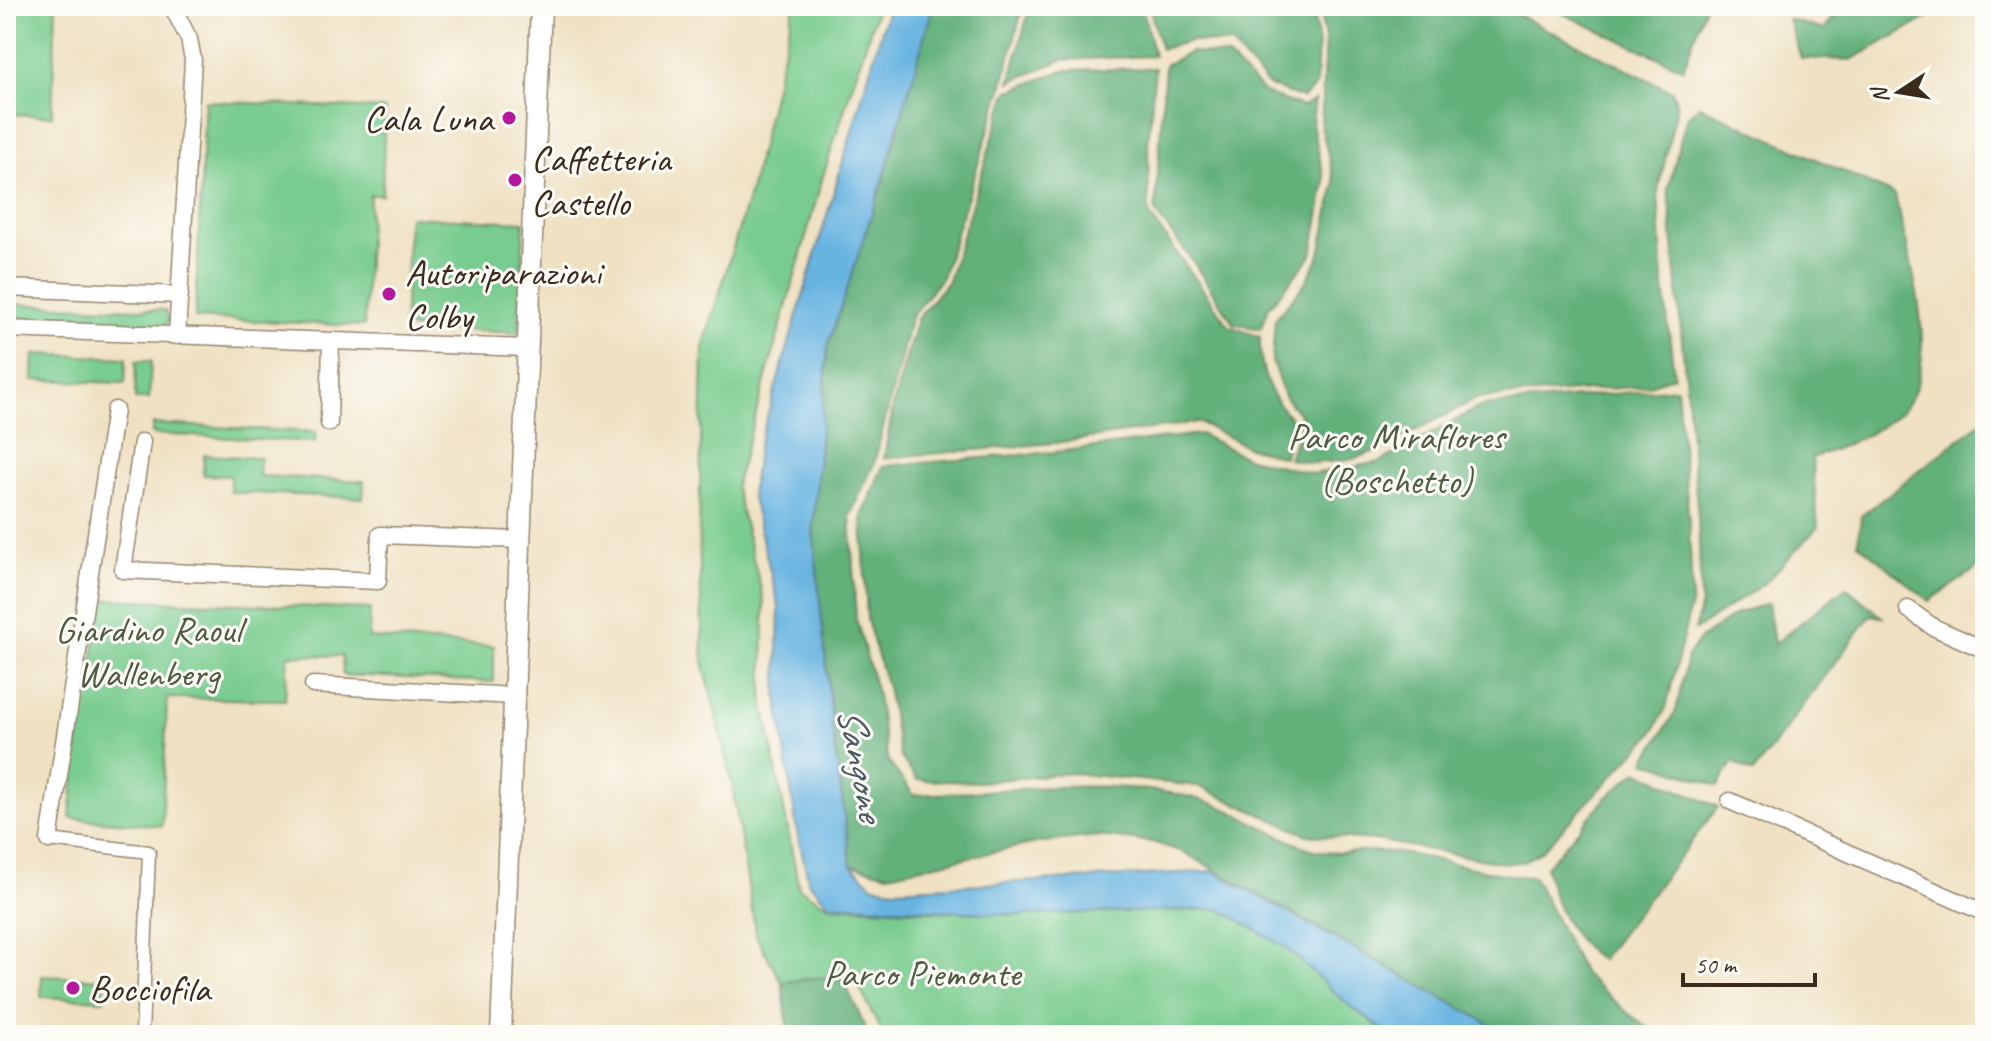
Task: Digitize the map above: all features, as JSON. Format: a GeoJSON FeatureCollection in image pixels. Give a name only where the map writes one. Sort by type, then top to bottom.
{"type":"FeatureCollection","features":[{"type":"Feature","properties":{"kind":"street"},"geometry":{"type":"LineString","coordinates":[[172,6],[189,39],[193,60],[177,336]]}},
{"type":"Feature","properties":{"kind":"street"},"geometry":{"type":"LineString","coordinates":[[501,1035],[541,6]]}},
{"type":"Feature","properties":{"kind":"street"},"geometry":{"type":"LineString","coordinates":[[6,288],[180,295]]}},
{"type":"Feature","properties":{"kind":"street"},"geometry":{"type":"LineString","coordinates":[[6,329],[529,348]]}},
{"type":"Feature","properties":{"kind":"street"},"geometry":{"type":"LineString","coordinates":[[329,423],[331,341]]}},
{"type":"Feature","properties":{"kind":"street"},"geometry":{"type":"LineString","coordinates":[[115,410],[49,840],[149,852],[142,1035]]}},
{"type":"Feature","properties":{"kind":"street"},"geometry":{"type":"LineString","coordinates":[[142,442],[123,570],[378,581],[380,535],[521,540]]}},
{"type":"Feature","properties":{"kind":"street"},"geometry":{"type":"LineString","coordinates":[[1908,609],[1933,627],[1985,650]]}},
{"type":"Feature","properties":{"kind":"street"},"geometry":{"type":"LineString","coordinates":[[313,685],[514,696]]}},
{"type":"Feature","properties":{"kind":"street"},"geometry":{"type":"LineString","coordinates":[[1730,801],[1985,913]]}},
{"type":"Feature","properties":{"kind":"green space"},"geometry":{"type":"Polygon","coordinates":[[[6,6],[56,6],[52,116],[6,114],[6,6]]]}},
{"type":"Feature","properties":{"kind":"green space","name":"Parco Piemonte"},"geometry":{"type":"Polygon","coordinates":[[[794,6],[878,6],[823,176],[735,487],[764,601],[763,699],[799,888],[829,906],[1018,915],[1220,909],[1285,947],[1350,1006],[1391,1035],[883,1035],[856,981],[841,975],[782,982],[756,936],[732,784],[703,661],[699,533],[703,348],[751,188],[794,6]]]}},
{"type":"Feature","properties":{"kind":"green space"},"geometry":{"type":"Polygon","coordinates":[[[933,6],[1023,6],[1000,95],[942,277],[911,317],[874,464],[850,516],[856,619],[876,690],[888,761],[914,795],[1054,787],[1159,791],[1209,802],[1314,850],[1397,853],[1534,877],[1583,973],[1629,1014],[1659,1035],[1509,1035],[1183,852],[1152,842],[1097,836],[1036,843],[889,874],[851,865],[833,734],[813,529],[828,346],[883,180],[933,6]]]}},
{"type":"Feature","properties":{"kind":"green space"},"geometry":{"type":"Polygon","coordinates":[[[1030,6],[1142,6],[1154,56],[1061,60],[1010,82],[1030,6]]]}},
{"type":"Feature","properties":{"kind":"green space"},"geometry":{"type":"Polygon","coordinates":[[[1149,6],[1311,6],[1318,37],[1316,86],[1302,98],[1269,86],[1231,44],[1191,41],[1161,49],[1149,6]]]}},
{"type":"Feature","properties":{"kind":"green space"},"geometry":{"type":"Polygon","coordinates":[[[1319,6],[1500,6],[1673,92],[1677,107],[1658,190],[1662,268],[1674,376],[1647,386],[1478,398],[1378,450],[1350,460],[1314,463],[1289,459],[1302,418],[1284,396],[1272,361],[1275,319],[1304,285],[1319,258],[1335,184],[1321,125],[1325,38],[1319,6]]]}},
{"type":"Feature","properties":{"kind":"green space"},"geometry":{"type":"Polygon","coordinates":[[[1546,6],[1705,6],[1683,69],[1546,6]]]}},
{"type":"Feature","properties":{"kind":"green space"},"geometry":{"type":"Polygon","coordinates":[[[1842,6],[1949,6],[1851,60],[1801,58],[1788,19],[1824,30],[1842,6]]]}},
{"type":"Feature","properties":{"kind":"green space"},"geometry":{"type":"Polygon","coordinates":[[[1191,52],[1227,56],[1265,93],[1302,107],[1315,100],[1312,123],[1325,182],[1312,255],[1268,308],[1261,329],[1233,323],[1192,260],[1155,212],[1165,65],[1191,52]]]}},
{"type":"Feature","properties":{"kind":"green space"},"geometry":{"type":"Polygon","coordinates":[[[1155,68],[1148,144],[1149,214],[1229,326],[1260,337],[1261,361],[1267,382],[1292,420],[1284,457],[1248,447],[1199,422],[1055,443],[884,458],[894,402],[917,319],[948,281],[1007,92],[1064,70],[1155,68]]]}},
{"type":"Feature","properties":{"kind":"green space"},"geometry":{"type":"Polygon","coordinates":[[[205,101],[385,109],[382,195],[370,195],[364,326],[195,318],[205,101]]]}},
{"type":"Feature","properties":{"kind":"green space"},"geometry":{"type":"Polygon","coordinates":[[[1699,106],[1895,195],[1919,305],[1922,336],[1921,364],[1915,389],[1903,409],[1873,432],[1812,458],[1818,527],[1766,582],[1695,630],[1701,603],[1698,516],[1668,189],[1686,119],[1699,106]]]}},
{"type":"Feature","properties":{"kind":"green space"},"geometry":{"type":"Polygon","coordinates":[[[409,217],[524,222],[519,333],[404,328],[409,217]]]}},
{"type":"Feature","properties":{"kind":"green space"},"geometry":{"type":"Polygon","coordinates":[[[6,304],[165,310],[169,321],[165,325],[6,318],[6,304]]]}},
{"type":"Feature","properties":{"kind":"green space"},"geometry":{"type":"Polygon","coordinates":[[[34,354],[126,358],[125,383],[33,380],[34,354]]]}},
{"type":"Feature","properties":{"kind":"green space"},"geometry":{"type":"Polygon","coordinates":[[[136,361],[151,361],[149,399],[135,399],[136,361]]]}},
{"type":"Feature","properties":{"kind":"green space","name":"Parco Miraflores (Boschetto)"},"geometry":{"type":"Polygon","coordinates":[[[1677,388],[1689,522],[1692,600],[1666,708],[1652,734],[1541,852],[1522,862],[1503,863],[1375,840],[1307,835],[1198,786],[1072,773],[979,782],[917,780],[900,756],[887,687],[867,620],[862,516],[883,466],[1055,452],[1200,434],[1245,457],[1313,474],[1380,462],[1481,406],[1677,388]]]}},
{"type":"Feature","properties":{"kind":"green space"},"geometry":{"type":"Polygon","coordinates":[[[1985,419],[1985,563],[1929,601],[1858,543],[1861,516],[1985,419]]]}},
{"type":"Feature","properties":{"kind":"green space"},"geometry":{"type":"Polygon","coordinates":[[[153,424],[316,432],[315,442],[152,434],[153,424]]]}},
{"type":"Feature","properties":{"kind":"green space"},"geometry":{"type":"Polygon","coordinates":[[[204,455],[260,458],[259,476],[364,481],[363,498],[230,492],[230,476],[203,475],[204,455]]]}},
{"type":"Feature","properties":{"kind":"green space"},"geometry":{"type":"Polygon","coordinates":[[[1846,587],[1882,617],[1871,615],[1753,773],[1733,762],[1718,786],[1645,761],[1676,711],[1687,657],[1700,639],[1736,614],[1768,603],[1774,644],[1846,587]]]}},
{"type":"Feature","properties":{"kind":"green space","name":"Giardino Raoul Wallenberg"},"geometry":{"type":"Polygon","coordinates":[[[103,599],[370,609],[369,638],[494,646],[494,682],[343,675],[342,656],[288,655],[285,700],[167,698],[162,826],[70,818],[79,734],[103,599]]]}},
{"type":"Feature","properties":{"kind":"green space"},"geometry":{"type":"Polygon","coordinates":[[[1637,771],[1718,807],[1601,960],[1580,941],[1564,919],[1546,867],[1606,798],[1637,771]]]}},
{"type":"Feature","properties":{"kind":"green space"},"geometry":{"type":"Polygon","coordinates":[[[841,975],[869,1035],[789,1035],[782,982],[841,975]]]}},
{"type":"Feature","properties":{"kind":"green space","name":"Bocciofila"},"geometry":{"type":"Polygon","coordinates":[[[42,976],[105,979],[104,1000],[41,997],[42,976]]]}},
{"type":"Feature","properties":{"kind":"water"},"geometry":{"type":"Polygon","coordinates":[[[889,6],[933,6],[883,180],[828,346],[813,529],[833,734],[851,865],[874,886],[896,889],[1213,871],[1509,1035],[1391,1035],[1350,1006],[1285,947],[1220,909],[1018,915],[829,904],[809,883],[797,831],[777,696],[779,607],[751,494],[758,447],[889,6]]]}},
{"type":"Feature","properties":{"kind":"place","name":"Cala Luna"},"geometry":{"type":"Point","coordinates":[509,118]}},
{"type":"Feature","properties":{"kind":"place","name":"Caffetteria Castello"},"geometry":{"type":"Point","coordinates":[515,180]}},
{"type":"Feature","properties":{"kind":"place","name":"Autoriparazioni Colby"},"geometry":{"type":"Point","coordinates":[389,294]}},
{"type":"Feature","properties":{"kind":"place","name":"Bocciofila"},"geometry":{"type":"Point","coordinates":[73,988]}},
{"type":"Feature","properties":{"kind":"water label","name":"Sangone"},"geometry":{"type":"Point","coordinates":[862,763]}}]}
